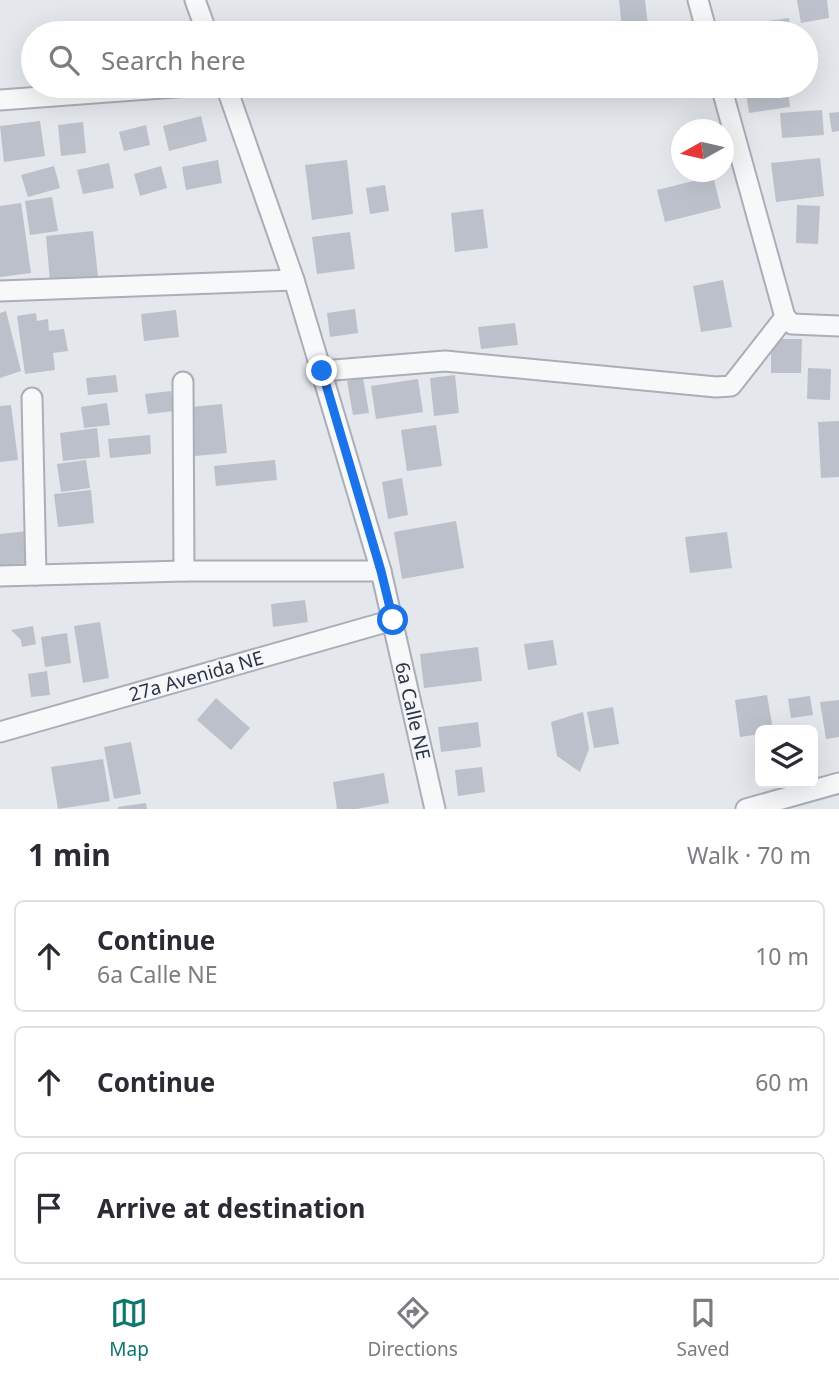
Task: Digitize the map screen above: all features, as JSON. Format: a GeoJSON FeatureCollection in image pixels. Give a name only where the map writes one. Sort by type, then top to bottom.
{"type":"FeatureCollection","features":[{"type":"Feature","properties":{"kind":"street"},"geometry":{"type":"LineString","coordinates":[[195,0],[203,21]]}},
{"type":"Feature","properties":{"kind":"street"},"geometry":{"type":"LineString","coordinates":[[698,0],[704,21]]}},
{"type":"Feature","properties":{"kind":"street"},"geometry":{"type":"LineString","coordinates":[[0,100],[27,98]]}},
{"type":"Feature","properties":{"kind":"street","name":"6a Calle NE"},"geometry":{"type":"LineString","coordinates":[[230,98],[294,280],[381,571],[435,809]]}},
{"type":"Feature","properties":{"kind":"street"},"geometry":{"type":"LineString","coordinates":[[724,98],[785,317],[792,324],[839,326]]}},
{"type":"Feature","properties":{"kind":"street"},"geometry":{"type":"LineString","coordinates":[[0,291],[294,280]]}},
{"type":"Feature","properties":{"kind":"street"},"geometry":{"type":"LineString","coordinates":[[322,371],[445,360],[716,387],[731,386],[785,317]]}},
{"type":"Feature","properties":{"kind":"street"},"geometry":{"type":"LineString","coordinates":[[183,382],[184,571]]}},
{"type":"Feature","properties":{"kind":"street"},"geometry":{"type":"LineString","coordinates":[[32,398],[36,575]]}},
{"type":"Feature","properties":{"kind":"street"},"geometry":{"type":"LineString","coordinates":[[0,576],[184,571],[381,571]]}},
{"type":"Feature","properties":{"kind":"street","name":"27a Avenida NE"},"geometry":{"type":"LineString","coordinates":[[0,732],[393,620]]}},
{"type":"Feature","properties":{"kind":"street"},"geometry":{"type":"LineString","coordinates":[[746,809],[839,783]]}},
{"type":"Feature","properties":{"kind":"building"},"geometry":{"type":"Polygon","coordinates":[[[619,0],[645,0],[647,21],[621,21],[619,0]]]}},
{"type":"Feature","properties":{"kind":"building"},"geometry":{"type":"Polygon","coordinates":[[[797,0],[827,0],[829,18],[801,21],[797,0]]]}},
{"type":"Feature","properties":{"kind":"building"},"geometry":{"type":"Polygon","coordinates":[[[789,18],[789,21],[767,21],[789,18]]]}},
{"type":"Feature","properties":{"kind":"building"},"geometry":{"type":"Polygon","coordinates":[[[747,98],[789,98],[790,107],[749,113],[747,98]]]}},
{"type":"Feature","properties":{"kind":"building"},"geometry":{"type":"Polygon","coordinates":[[[822,110],[824,135],[782,138],[780,113],[822,110]]]}},
{"type":"Feature","properties":{"kind":"building"},"geometry":{"type":"Polygon","coordinates":[[[839,112],[839,131],[832,132],[829,113],[839,112]]]}},
{"type":"Feature","properties":{"kind":"building"},"geometry":{"type":"Polygon","coordinates":[[[201,116],[207,141],[169,151],[163,126],[201,116]]]}},
{"type":"Feature","properties":{"kind":"building"},"geometry":{"type":"Polygon","coordinates":[[[40,121],[45,156],[4,162],[0,126],[40,121]]]}},
{"type":"Feature","properties":{"kind":"building"},"geometry":{"type":"Polygon","coordinates":[[[83,122],[86,153],[61,156],[58,125],[83,122]]]}},
{"type":"Feature","properties":{"kind":"building"},"geometry":{"type":"Polygon","coordinates":[[[146,125],[150,145],[124,151],[119,132],[146,125]]]}},
{"type":"Feature","properties":{"kind":"building"},"geometry":{"type":"Polygon","coordinates":[[[820,158],[824,196],[776,202],[771,163],[820,158]]]}},
{"type":"Feature","properties":{"kind":"building"},"geometry":{"type":"Polygon","coordinates":[[[218,160],[222,183],[186,190],[182,167],[218,160]]]}},
{"type":"Feature","properties":{"kind":"building"},"geometry":{"type":"Polygon","coordinates":[[[347,160],[353,214],[312,220],[305,165],[347,160]]]}},
{"type":"Feature","properties":{"kind":"building"},"geometry":{"type":"Polygon","coordinates":[[[109,163],[114,188],[83,194],[77,170],[109,163]]]}},
{"type":"Feature","properties":{"kind":"building"},"geometry":{"type":"Polygon","coordinates":[[[54,166],[60,188],[28,197],[21,175],[54,166]]]}},
{"type":"Feature","properties":{"kind":"building"},"geometry":{"type":"Polygon","coordinates":[[[161,166],[167,188],[140,196],[134,174],[161,166]]]}},
{"type":"Feature","properties":{"kind":"building"},"geometry":{"type":"Polygon","coordinates":[[[689,182],[714,182],[721,208],[665,222],[657,190],[689,182]]]}},
{"type":"Feature","properties":{"kind":"building"},"geometry":{"type":"Polygon","coordinates":[[[385,185],[389,211],[370,214],[366,188],[385,185]]]}},
{"type":"Feature","properties":{"kind":"building"},"geometry":{"type":"Polygon","coordinates":[[[52,197],[58,231],[30,235],[25,201],[52,197]]]}},
{"type":"Feature","properties":{"kind":"building"},"geometry":{"type":"Polygon","coordinates":[[[21,203],[31,273],[0,277],[0,206],[21,203]]]}},
{"type":"Feature","properties":{"kind":"building"},"geometry":{"type":"Polygon","coordinates":[[[797,205],[820,206],[818,244],[796,243],[797,205]]]}},
{"type":"Feature","properties":{"kind":"building"},"geometry":{"type":"Polygon","coordinates":[[[483,209],[488,248],[455,252],[451,213],[483,209]]]}},
{"type":"Feature","properties":{"kind":"building"},"geometry":{"type":"Polygon","coordinates":[[[93,231],[98,276],[50,281],[46,236],[93,231]]]}},
{"type":"Feature","properties":{"kind":"building"},"geometry":{"type":"Polygon","coordinates":[[[350,232],[355,269],[317,274],[312,237],[350,232]]]}},
{"type":"Feature","properties":{"kind":"building"},"geometry":{"type":"Polygon","coordinates":[[[723,280],[732,327],[701,332],[693,286],[723,280]]]}},
{"type":"Feature","properties":{"kind":"building"},"geometry":{"type":"Polygon","coordinates":[[[355,309],[358,333],[330,337],[327,313],[355,309]]]}},
{"type":"Feature","properties":{"kind":"building"},"geometry":{"type":"Polygon","coordinates":[[[176,310],[179,337],[144,341],[141,314],[176,310]]]}},
{"type":"Feature","properties":{"kind":"building"},"geometry":{"type":"Polygon","coordinates":[[[6,311],[21,371],[0,378],[0,313],[6,311]]]}},
{"type":"Feature","properties":{"kind":"building"},"geometry":{"type":"Polygon","coordinates":[[[36,313],[37,321],[48,319],[49,331],[64,329],[68,351],[53,353],[55,370],[25,374],[17,316],[36,313]]]}},
{"type":"Feature","properties":{"kind":"building"},"geometry":{"type":"Polygon","coordinates":[[[515,323],[518,345],[481,349],[478,327],[515,323]]]}},
{"type":"Feature","properties":{"kind":"building"},"geometry":{"type":"Polygon","coordinates":[[[771,339],[802,339],[801,373],[771,373],[771,339]]]}},
{"type":"Feature","properties":{"kind":"building"},"geometry":{"type":"Polygon","coordinates":[[[808,368],[831,369],[830,400],[807,399],[808,368]]]}},
{"type":"Feature","properties":{"kind":"building"},"geometry":{"type":"Polygon","coordinates":[[[116,375],[118,392],[88,395],[86,378],[116,375]]]}},
{"type":"Feature","properties":{"kind":"building"},"geometry":{"type":"Polygon","coordinates":[[[455,375],[459,413],[434,416],[430,378],[455,375]]]}},
{"type":"Feature","properties":{"kind":"building"},"geometry":{"type":"Polygon","coordinates":[[[363,378],[369,413],[353,415],[347,381],[363,378]]]}},
{"type":"Feature","properties":{"kind":"building"},"geometry":{"type":"Polygon","coordinates":[[[418,379],[423,412],[376,419],[371,386],[418,379]]]}},
{"type":"Feature","properties":{"kind":"building"},"geometry":{"type":"Polygon","coordinates":[[[171,391],[174,411],[148,414],[145,394],[171,391]]]}},
{"type":"Feature","properties":{"kind":"building"},"geometry":{"type":"Polygon","coordinates":[[[107,403],[110,425],[84,428],[81,407],[107,403]]]}},
{"type":"Feature","properties":{"kind":"building"},"geometry":{"type":"Polygon","coordinates":[[[222,404],[227,453],[195,456],[190,407],[222,404]]]}},
{"type":"Feature","properties":{"kind":"building"},"geometry":{"type":"Polygon","coordinates":[[[11,405],[18,460],[0,462],[0,406],[11,405]]]}},
{"type":"Feature","properties":{"kind":"building"},"geometry":{"type":"Polygon","coordinates":[[[839,421],[839,477],[821,478],[818,422],[839,421]]]}},
{"type":"Feature","properties":{"kind":"building"},"geometry":{"type":"Polygon","coordinates":[[[436,425],[442,466],[407,471],[401,430],[436,425]]]}},
{"type":"Feature","properties":{"kind":"building"},"geometry":{"type":"Polygon","coordinates":[[[97,428],[100,457],[63,461],[60,433],[97,428]]]}},
{"type":"Feature","properties":{"kind":"building"},"geometry":{"type":"Polygon","coordinates":[[[150,435],[151,454],[110,458],[108,439],[150,435]]]}},
{"type":"Feature","properties":{"kind":"building"},"geometry":{"type":"Polygon","coordinates":[[[86,460],[90,488],[61,492],[57,464],[86,460]]]}},
{"type":"Feature","properties":{"kind":"building"},"geometry":{"type":"Polygon","coordinates":[[[275,460],[277,480],[216,486],[214,466],[275,460]]]}},
{"type":"Feature","properties":{"kind":"building"},"geometry":{"type":"Polygon","coordinates":[[[402,478],[408,515],[388,519],[382,482],[402,478]]]}},
{"type":"Feature","properties":{"kind":"building"},"geometry":{"type":"Polygon","coordinates":[[[91,490],[94,523],[58,527],[54,494],[91,490]]]}},
{"type":"Feature","properties":{"kind":"building"},"geometry":{"type":"Polygon","coordinates":[[[456,521],[464,568],[402,579],[394,532],[456,521]]]}},
{"type":"Feature","properties":{"kind":"building"},"geometry":{"type":"Polygon","coordinates":[[[28,531],[32,563],[0,566],[0,534],[28,531]]]}},
{"type":"Feature","properties":{"kind":"building"},"geometry":{"type":"Polygon","coordinates":[[[727,532],[732,568],[690,573],[685,537],[727,532]]]}},
{"type":"Feature","properties":{"kind":"building"},"geometry":{"type":"Polygon","coordinates":[[[305,600],[308,622],[273,627],[271,604],[305,600]]]}},
{"type":"Feature","properties":{"kind":"building"},"geometry":{"type":"Polygon","coordinates":[[[100,622],[109,678],[83,683],[74,626],[100,622]]]}},
{"type":"Feature","properties":{"kind":"building"},"geometry":{"type":"Polygon","coordinates":[[[33,626],[36,644],[22,647],[21,640],[11,630],[33,626]]]}},
{"type":"Feature","properties":{"kind":"building"},"geometry":{"type":"Polygon","coordinates":[[[67,633],[71,663],[45,667],[41,637],[67,633]]]}},
{"type":"Feature","properties":{"kind":"building"},"geometry":{"type":"Polygon","coordinates":[[[553,640],[557,665],[528,670],[524,644],[553,640]]]}},
{"type":"Feature","properties":{"kind":"building"},"geometry":{"type":"Polygon","coordinates":[[[478,647],[482,681],[424,688],[420,654],[478,647]]]}},
{"type":"Feature","properties":{"kind":"building"},"geometry":{"type":"Polygon","coordinates":[[[47,671],[50,695],[31,697],[28,674],[47,671]]]}},
{"type":"Feature","properties":{"kind":"building"},"geometry":{"type":"Polygon","coordinates":[[[767,695],[772,725],[755,725],[755,735],[740,737],[735,700],[767,695]]]}},
{"type":"Feature","properties":{"kind":"building"},"geometry":{"type":"Polygon","coordinates":[[[810,696],[813,715],[791,718],[788,699],[810,696]]]}},
{"type":"Feature","properties":{"kind":"building"},"geometry":{"type":"Polygon","coordinates":[[[216,698],[250,728],[231,750],[197,720],[216,698]]]}},
{"type":"Feature","properties":{"kind":"building"},"geometry":{"type":"Polygon","coordinates":[[[839,700],[839,737],[826,739],[820,702],[839,700]]]}},
{"type":"Feature","properties":{"kind":"building"},"geometry":{"type":"Polygon","coordinates":[[[613,707],[619,744],[594,748],[587,712],[613,707]]]}},
{"type":"Feature","properties":{"kind":"building"},"geometry":{"type":"Polygon","coordinates":[[[583,712],[589,749],[580,772],[557,756],[551,722],[583,712]]]}},
{"type":"Feature","properties":{"kind":"building"},"geometry":{"type":"Polygon","coordinates":[[[478,722],[481,747],[441,752],[438,727],[478,722]]]}},
{"type":"Feature","properties":{"kind":"building"},"geometry":{"type":"Polygon","coordinates":[[[131,742],[141,794],[114,799],[104,747],[131,742]]]}},
{"type":"Feature","properties":{"kind":"building"},"geometry":{"type":"Polygon","coordinates":[[[103,759],[110,801],[58,809],[51,767],[103,759]]]}},
{"type":"Feature","properties":{"kind":"building"},"geometry":{"type":"Polygon","coordinates":[[[482,767],[485,792],[458,796],[455,770],[482,767]]]}},
{"type":"Feature","properties":{"kind":"building"},"geometry":{"type":"Polygon","coordinates":[[[384,773],[389,803],[357,809],[337,809],[333,782],[384,773]]]}},
{"type":"Feature","properties":{"kind":"building"},"geometry":{"type":"Polygon","coordinates":[[[146,803],[147,809],[118,809],[118,807],[146,803]]]}},
{"type":"Feature","properties":{"kind":"route"},"geometry":{"type":"LineString","coordinates":[[322,371],[393,620]]}}]}
